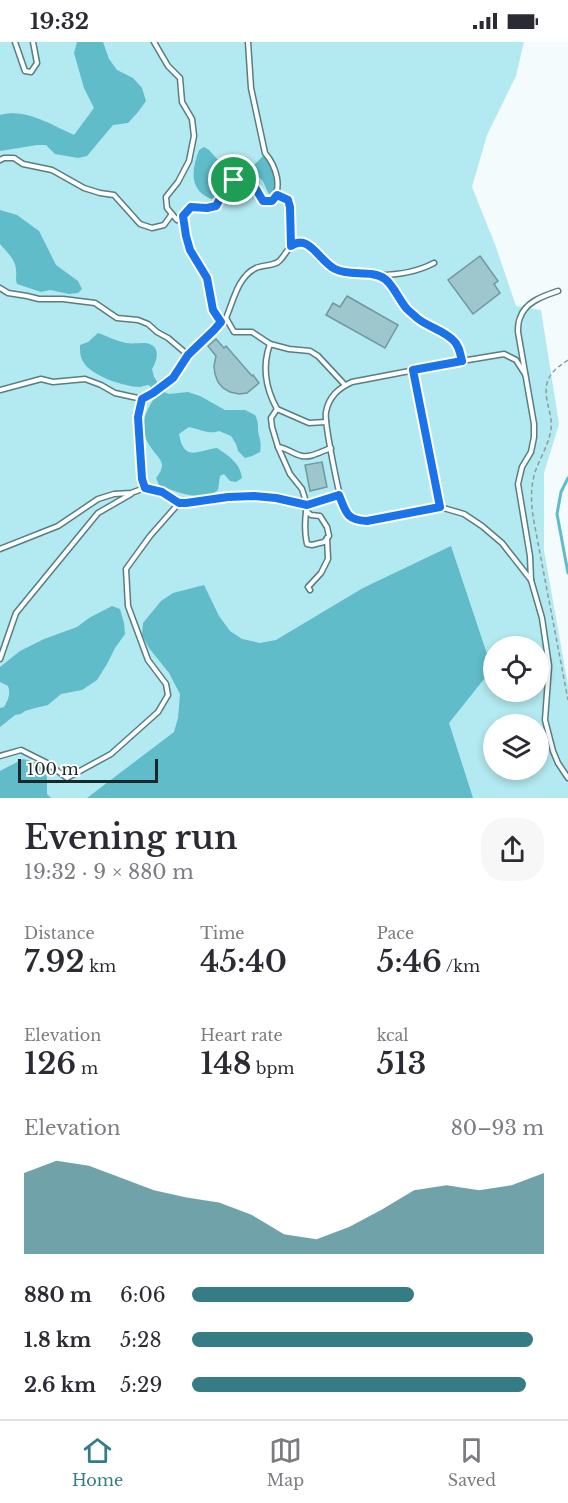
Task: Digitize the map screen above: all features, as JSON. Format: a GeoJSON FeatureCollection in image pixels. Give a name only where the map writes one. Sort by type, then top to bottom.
{"type":"FeatureCollection","features":[{"type":"Feature","properties":{"kind":"lane"},"geometry":{"type":"LineString","coordinates":[[15,42],[25,71],[31,72],[37,63],[33,42]]}},
{"type":"Feature","properties":{"kind":"lane"},"geometry":{"type":"LineString","coordinates":[[154,42],[168,66],[180,78],[182,102],[192,118],[194,136],[189,161],[178,182],[166,197],[167,208],[177,220],[191,207],[216,206],[227,186],[234,180],[245,180],[256,189],[263,201],[272,201],[277,195],[278,179],[265,153],[250,88],[248,42]]}},
{"type":"Feature","properties":{"kind":"lane"},"geometry":{"type":"LineString","coordinates":[[0,160],[14,158],[23,164],[52,171],[84,188],[114,195],[140,224],[152,228],[164,225],[172,214]]}},
{"type":"Feature","properties":{"kind":"lane"},"geometry":{"type":"LineString","coordinates":[[277,195],[288,200],[290,207],[291,246]]}},
{"type":"Feature","properties":{"kind":"lane"},"geometry":{"type":"LineString","coordinates":[[183,216],[190,250],[207,278],[213,310],[221,322]]}},
{"type":"Feature","properties":{"kind":"lane"},"geometry":{"type":"LineString","coordinates":[[0,390],[41,379],[53,382],[85,379],[115,393],[142,399],[173,378],[188,355],[226,318],[238,288],[247,275],[255,269],[279,261],[297,242],[303,242],[313,249],[336,270],[347,273],[393,275],[434,264]]}},
{"type":"Feature","properties":{"kind":"lane"},"geometry":{"type":"LineString","coordinates":[[376,275],[385,279],[407,309],[420,321],[452,338],[457,344],[462,361]]}},
{"type":"Feature","properties":{"kind":"lane"},"geometry":{"type":"LineString","coordinates":[[0,288],[8,293],[39,299],[63,298],[95,303],[117,318],[138,320],[148,324],[188,355]]}},
{"type":"Feature","properties":{"kind":"lane"},"geometry":{"type":"LineString","coordinates":[[558,291],[541,297],[527,306],[520,318],[518,333],[534,424],[534,438],[531,452],[522,467],[518,484],[530,556],[531,580],[542,618],[549,666],[545,720],[553,751],[568,778]]}},
{"type":"Feature","properties":{"kind":"lane"},"geometry":{"type":"LineString","coordinates":[[226,318],[234,332],[252,332],[270,344],[288,349],[310,351],[318,356],[345,386]]}},
{"type":"Feature","properties":{"kind":"lane"},"geometry":{"type":"LineString","coordinates":[[270,344],[265,365],[269,394],[277,410],[309,423],[326,422]]}},
{"type":"Feature","properties":{"kind":"lane"},"geometry":{"type":"LineString","coordinates":[[525,374],[516,360],[504,354],[352,382],[338,389],[330,400],[325,414],[339,495],[346,513],[355,520],[367,521],[440,507],[464,514],[502,543],[531,580]]}},
{"type":"Feature","properties":{"kind":"lane"},"geometry":{"type":"LineString","coordinates":[[413,370],[440,507]]}},
{"type":"Feature","properties":{"kind":"lane"},"geometry":{"type":"LineString","coordinates":[[142,399],[138,417],[142,479],[145,488]]}},
{"type":"Feature","properties":{"kind":"lane"},"geometry":{"type":"LineString","coordinates":[[277,410],[271,418],[278,447],[291,474],[302,489],[307,505],[305,538],[307,544],[324,542],[327,538]]}},
{"type":"Feature","properties":{"kind":"lane"},"geometry":{"type":"LineString","coordinates":[[278,447],[284,447],[304,457],[331,448]]}},
{"type":"Feature","properties":{"kind":"lane"},"geometry":{"type":"LineString","coordinates":[[0,659],[15,613],[98,513],[132,493],[145,488],[162,492],[179,503],[254,496],[307,505],[339,495]]}},
{"type":"Feature","properties":{"kind":"lane"},"geometry":{"type":"LineString","coordinates":[[0,549],[58,526],[98,499],[114,494],[132,493]]}},
{"type":"Feature","properties":{"kind":"lane"},"geometry":{"type":"LineString","coordinates":[[0,756],[21,750],[47,763],[67,778],[111,754],[158,712],[168,695],[166,684],[147,660],[128,606],[126,569],[150,536],[179,503]]}},
{"type":"Feature","properties":{"kind":"lane"},"geometry":{"type":"LineString","coordinates":[[306,511],[311,515],[320,516],[327,527],[329,536],[327,538],[328,559],[321,573],[308,587],[310,590]]}},
{"type":"Feature","properties":{"kind":"path"},"geometry":{"type":"LineString","coordinates":[[568,360],[550,375],[547,384],[546,394],[552,428],[536,471],[531,490],[531,506],[568,700]]}},
{"type":"Feature","properties":{"kind":"shaded area"},"geometry":{"type":"Polygon","coordinates":[[[0,42],[524,42],[516,76],[487,135],[472,187],[516,306],[541,310],[559,424],[544,473],[544,551],[568,685],[568,798],[0,798],[0,42]]]}},
{"type":"Feature","properties":{"kind":"shaded area"},"geometry":{"type":"Polygon","coordinates":[[[77,42],[103,42],[109,59],[117,70],[133,78],[142,88],[146,101],[128,123],[113,125],[87,156],[78,158],[55,154],[46,145],[0,151],[0,115],[10,113],[29,116],[74,135],[94,108],[84,88],[74,53],[77,42]]]}},
{"type":"Feature","properties":{"kind":"shaded area"},"geometry":{"type":"Polygon","coordinates":[[[204,147],[217,159],[227,162],[244,161],[254,165],[263,156],[270,156],[277,169],[275,191],[269,194],[258,177],[241,173],[227,175],[222,190],[215,198],[211,199],[204,195],[195,184],[194,171],[199,150],[204,147]]]}},
{"type":"Feature","properties":{"kind":"shaded area"},"geometry":{"type":"Polygon","coordinates":[[[0,210],[17,215],[39,231],[56,265],[78,281],[82,289],[78,293],[69,294],[50,290],[41,292],[17,284],[16,266],[0,244],[0,210]]]}},
{"type":"Feature","properties":{"kind":"shaded area"},"geometry":{"type":"Polygon","coordinates":[[[98,333],[122,342],[145,343],[154,346],[157,357],[152,369],[154,377],[164,392],[169,394],[188,392],[225,410],[245,410],[255,415],[261,443],[260,452],[245,458],[238,451],[231,436],[219,431],[208,432],[189,427],[179,434],[184,449],[188,452],[217,448],[230,457],[242,478],[236,482],[230,481],[224,474],[220,476],[218,490],[205,496],[189,495],[159,485],[156,478],[162,465],[148,443],[144,429],[148,408],[156,395],[149,385],[134,387],[118,383],[88,368],[82,359],[80,345],[88,342],[98,333]]]}},
{"type":"Feature","properties":{"kind":"shaded area"},"geometry":{"type":"Polygon","coordinates":[[[451,546],[483,642],[483,680],[449,723],[473,798],[87,798],[174,732],[180,694],[169,673],[149,648],[142,635],[143,623],[161,601],[173,593],[204,585],[219,616],[230,631],[242,639],[260,643],[276,640],[363,588],[451,546]]]}},
{"type":"Feature","properties":{"kind":"shaded area"},"geometry":{"type":"Polygon","coordinates":[[[112,606],[120,609],[125,634],[97,680],[82,690],[61,694],[48,705],[15,715],[0,727],[0,708],[4,707],[9,692],[8,686],[0,682],[0,667],[20,651],[77,627],[112,606]]]}},
{"type":"Feature","properties":{"kind":"shaded area"},"geometry":{"type":"Polygon","coordinates":[[[23,759],[38,763],[47,777],[47,794],[51,798],[0,798],[0,771],[23,759]]]}},
{"type":"Feature","properties":{"kind":"building"},"geometry":{"type":"Polygon","coordinates":[[[480,256],[498,281],[494,284],[500,293],[473,314],[448,280],[480,256]]]}},
{"type":"Feature","properties":{"kind":"building"},"geometry":{"type":"Polygon","coordinates":[[[347,296],[398,325],[385,348],[326,315],[333,303],[340,307],[347,296]]]}},
{"type":"Feature","properties":{"kind":"building"},"geometry":{"type":"Polygon","coordinates":[[[216,339],[224,348],[226,346],[259,383],[247,393],[230,392],[218,382],[214,366],[216,356],[208,346],[216,339]]]}},
{"type":"Feature","properties":{"kind":"building"},"geometry":{"type":"Polygon","coordinates":[[[322,462],[327,487],[310,491],[305,465],[322,462]]]}},
{"type":"Feature","properties":{"kind":"waterway"},"geometry":{"type":"LineString","coordinates":[[568,478],[561,492],[557,514],[568,573]]}},
{"type":"Feature","properties":{"kind":"route"},"geometry":{"type":"LineString","coordinates":[[234,180],[245,180],[256,189],[263,201],[272,201],[277,195],[288,200],[291,246],[297,242],[303,242],[336,270],[376,275],[385,279],[407,309],[420,321],[445,333],[457,344],[462,361],[413,370],[440,507],[367,521],[355,520],[346,513],[339,495],[307,505],[254,496],[179,503],[162,492],[145,488],[139,448],[138,417],[142,399],[173,378],[188,355],[221,322],[213,310],[207,278],[190,250],[183,216],[191,207],[216,206],[227,186],[234,180]]}}]}
